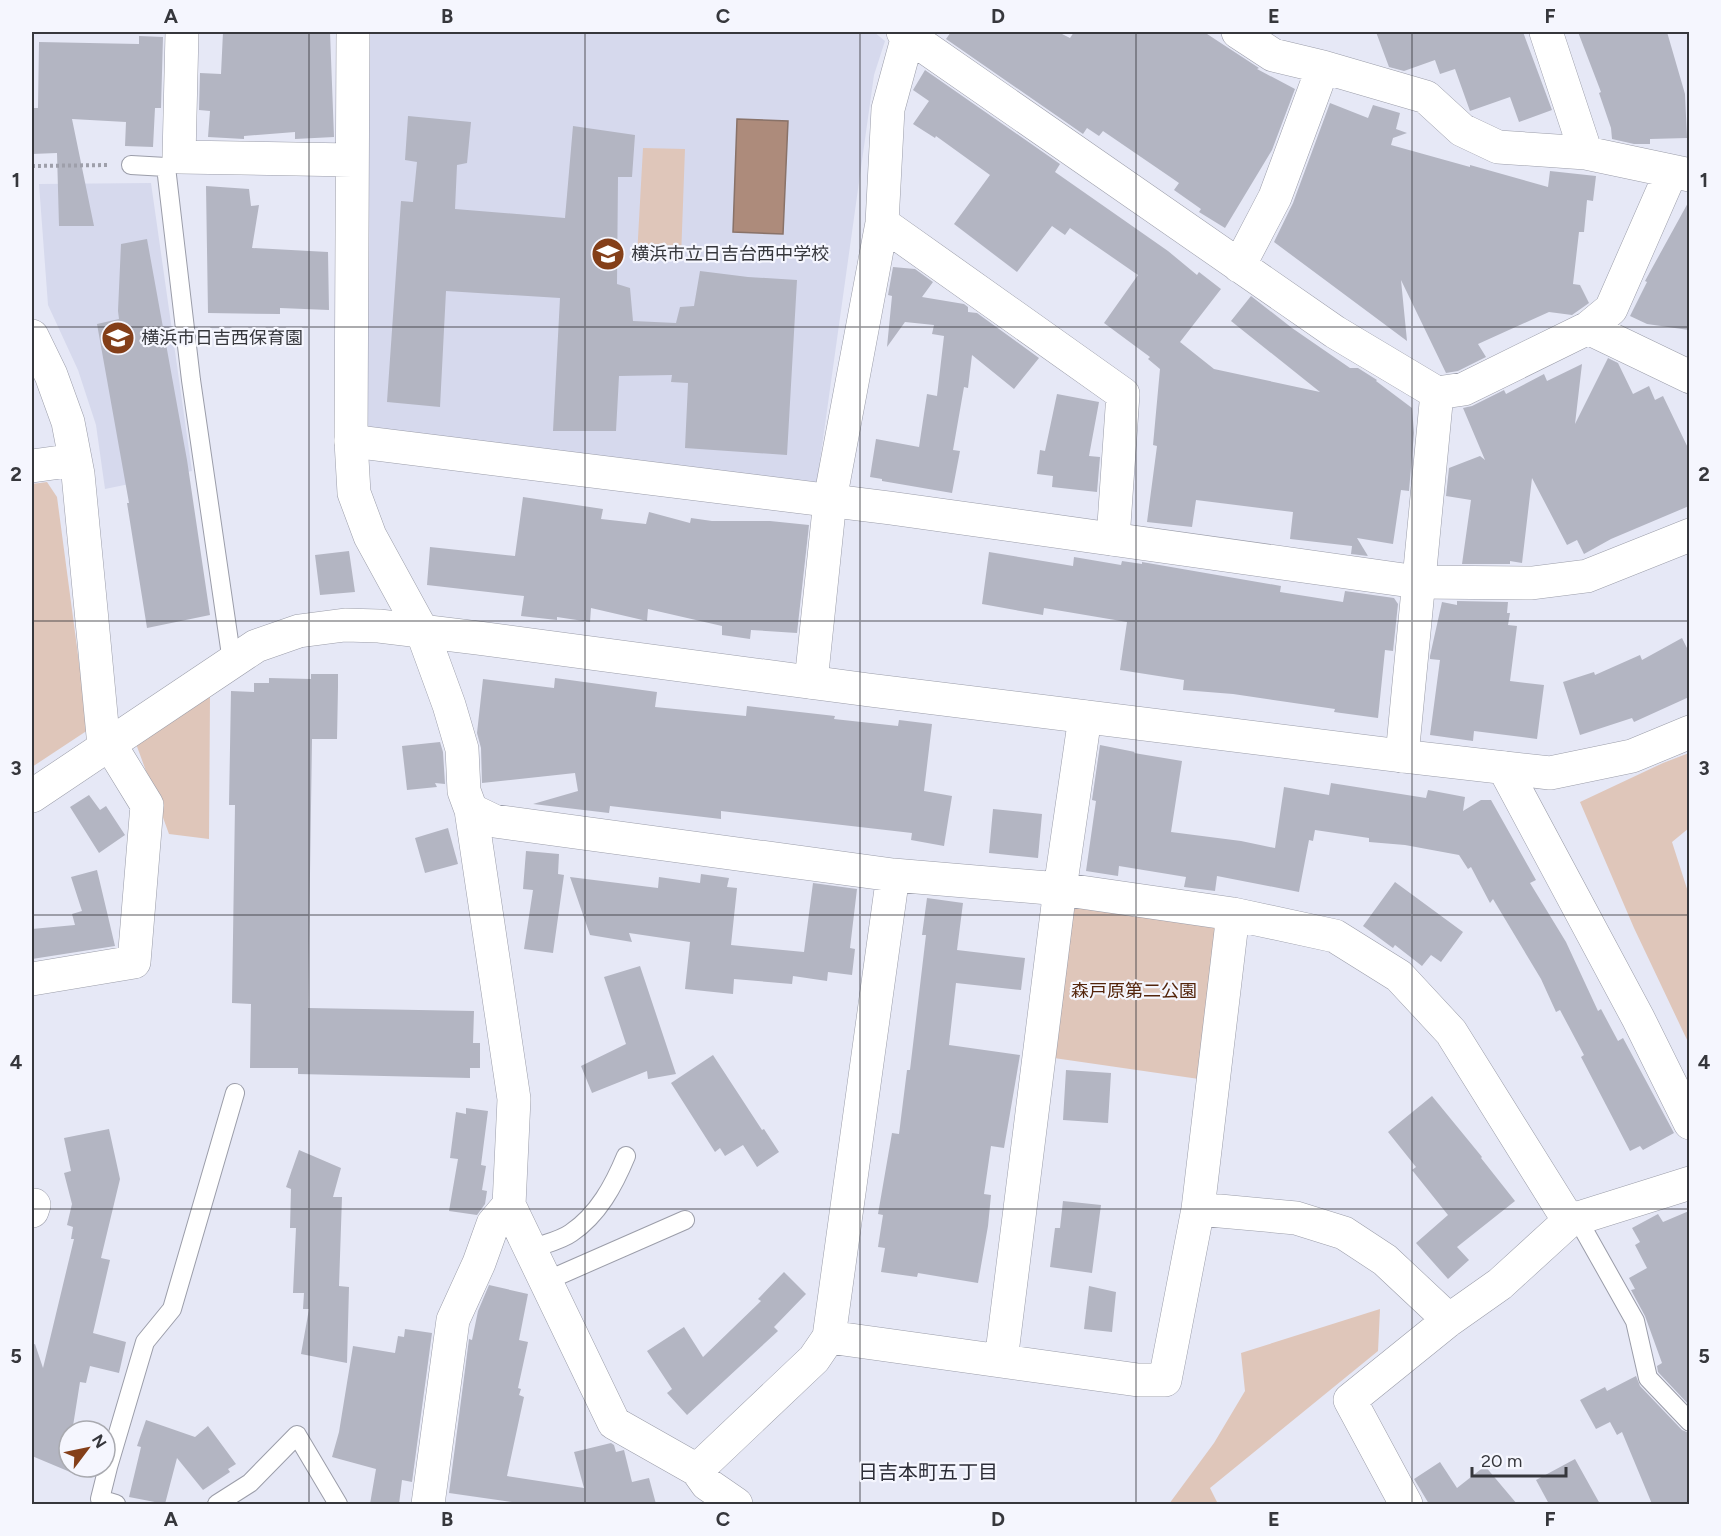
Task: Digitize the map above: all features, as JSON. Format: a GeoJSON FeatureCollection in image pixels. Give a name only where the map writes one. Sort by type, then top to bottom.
{"type":"FeatureCollection","features":[{"type":"Feature","properties":{"kind":"street"},"geometry":{"type":"LineString","coordinates":[[182,32],[172,162],[352,160]]}},
{"type":"Feature","properties":{"kind":"street"},"geometry":{"type":"LineString","coordinates":[[353,32],[351,441],[354,493],[370,536],[422,631],[449,705],[462,749],[464,790],[471,810],[514,1099],[510,1205],[614,1423],[697,1470],[707,1484],[736,1504]]}},
{"type":"Feature","properties":{"kind":"street"},"geometry":{"type":"LineString","coordinates":[[811,682],[830,500],[882,223],[888,109],[906,32],[1335,332],[1437,393],[1464,389],[1588,328],[1611,309],[1680,173],[1586,153],[1498,147],[1462,130],[1426,97],[1273,55],[1238,32]]}},
{"type":"Feature","properties":{"kind":"street"},"geometry":{"type":"LineString","coordinates":[[1545,32],[1586,153]]}},
{"type":"Feature","properties":{"kind":"street"},"geometry":{"type":"LineString","coordinates":[[1239,266],[1275,197],[1323,67]]}},
{"type":"Feature","properties":{"kind":"street"},"geometry":{"type":"LineString","coordinates":[[882,223],[1123,394],[1113,539]]}},
{"type":"Feature","properties":{"kind":"street"},"geometry":{"type":"LineString","coordinates":[[1588,328],[1689,377]]}},
{"type":"Feature","properties":{"kind":"street"},"geometry":{"type":"LineString","coordinates":[[32,336],[51,375],[68,422],[75,460],[107,745],[147,805],[134,962],[32,979]]}},
{"type":"Feature","properties":{"kind":"street"},"geometry":{"type":"LineString","coordinates":[[1401,756],[1437,393]]}},
{"type":"Feature","properties":{"kind":"street"},"geometry":{"type":"LineString","coordinates":[[351,441],[830,500],[1418,582],[1532,583],[1587,576],[1689,535]]}},
{"type":"Feature","properties":{"kind":"street"},"geometry":{"type":"LineString","coordinates":[[32,466],[75,460]]}},
{"type":"Feature","properties":{"kind":"street"},"geometry":{"type":"LineString","coordinates":[[32,796],[256,646],[299,631],[345,625],[422,631],[1085,717],[1550,773],[1632,756],[1689,732]]}},
{"type":"Feature","properties":{"kind":"street"},"geometry":{"type":"LineString","coordinates":[[1001,1361],[1060,889],[1085,717]]}},
{"type":"Feature","properties":{"kind":"street"},"geometry":{"type":"LineString","coordinates":[[1504,768],[1638,1018],[1689,1123]]}},
{"type":"Feature","properties":{"kind":"street"},"geometry":{"type":"LineString","coordinates":[[471,810],[494,821],[892,875],[1060,889],[1233,914],[1335,936],[1399,976],[1451,1032],[1573,1219]]}},
{"type":"Feature","properties":{"kind":"street"},"geometry":{"type":"LineString","coordinates":[[697,1470],[813,1359],[830,1337],[892,875]]}},
{"type":"Feature","properties":{"kind":"street"},"geometry":{"type":"LineString","coordinates":[[830,1337],[1138,1380],[1165,1380],[1198,1209],[1233,914]]}},
{"type":"Feature","properties":{"kind":"street"},"geometry":{"type":"LineString","coordinates":[[1406,1504],[1350,1400],[1449,1320],[1500,1284],[1573,1219],[1689,1184]]}},
{"type":"Feature","properties":{"kind":"street"},"geometry":{"type":"LineString","coordinates":[[428,1504],[453,1320],[479,1263],[493,1224],[510,1205]]}},
{"type":"Feature","properties":{"kind":"street"},"geometry":{"type":"LineString","coordinates":[[1198,1209],[1296,1218],[1344,1233],[1385,1260],[1449,1320]]}},
{"type":"Feature","properties":{"kind":"lane"},"geometry":{"type":"LineString","coordinates":[[130,165],[172,162],[191,380],[232,663]]}},
{"type":"Feature","properties":{"kind":"lane"},"geometry":{"type":"LineString","coordinates":[[116,1504],[100,1499],[108,1467],[146,1342],[172,1309],[235,1093]]}},
{"type":"Feature","properties":{"kind":"lane"},"geometry":{"type":"LineString","coordinates":[[531,1249],[570,1234],[592,1214],[614,1185],[626,1156]]}},
{"type":"Feature","properties":{"kind":"lane"},"geometry":{"type":"LineString","coordinates":[[1573,1219],[1635,1321],[1648,1378],[1689,1422]]}},
{"type":"Feature","properties":{"kind":"lane"},"geometry":{"type":"LineString","coordinates":[[546,1281],[685,1220]]}},
{"type":"Feature","properties":{"kind":"lane"},"geometry":{"type":"LineString","coordinates":[[217,1504],[250,1483],[297,1435],[338,1504]]}},
{"type":"Feature","properties":{"kind":"path"},"geometry":{"type":"LineString","coordinates":[[32,166],[130,165]]}},
{"type":"Feature","properties":{"kind":"shaded area","name":"横浜市立日吉台西中学校"},"geometry":{"type":"Polygon","coordinates":[[[368,32],[874,32],[885,41],[874,75],[816,489],[365,433],[368,32]]]}},
{"type":"Feature","properties":{"kind":"shaded area"},"geometry":{"type":"Polygon","coordinates":[[[737,119],[788,121],[783,234],[733,232],[737,119]]]}},
{"type":"Feature","properties":{"kind":"shaded area","name":"横浜市日吉西保育園"},"geometry":{"type":"Polygon","coordinates":[[[151,183],[192,471],[105,489],[96,425],[78,370],[48,305],[39,184],[151,183]]]}},
{"type":"Feature","properties":{"kind":"green space"},"geometry":{"type":"Polygon","coordinates":[[[643,148],[685,149],[681,258],[637,256],[643,148]]]}},
{"type":"Feature","properties":{"kind":"green space"},"geometry":{"type":"Polygon","coordinates":[[[47,482],[57,497],[88,730],[32,767],[32,484],[47,482]]]}},
{"type":"Feature","properties":{"kind":"green space"},"geometry":{"type":"Polygon","coordinates":[[[210,696],[209,839],[169,834],[135,741],[210,696]]]}},
{"type":"Feature","properties":{"kind":"green space"},"geometry":{"type":"Polygon","coordinates":[[[1689,753],[1689,828],[1672,842],[1689,895],[1689,1044],[1634,928],[1580,802],[1689,753]]]}},
{"type":"Feature","properties":{"kind":"green space","name":"森戸原第二公園"},"geometry":{"type":"Polygon","coordinates":[[[1071,904],[1221,926],[1199,1079],[1047,1057],[1071,904]]]}},
{"type":"Feature","properties":{"kind":"green space"},"geometry":{"type":"Polygon","coordinates":[[[1380,1309],[1378,1351],[1210,1488],[1218,1504],[1169,1504],[1214,1443],[1245,1391],[1241,1353],[1380,1309]]]}},
{"type":"Feature","properties":{"kind":"building"},"geometry":{"type":"Polygon","coordinates":[[[223,32],[330,32],[334,137],[295,139],[295,132],[244,136],[244,139],[208,137],[210,111],[199,110],[200,73],[221,74],[223,32]]]}},
{"type":"Feature","properties":{"kind":"building"},"geometry":{"type":"Polygon","coordinates":[[[951,32],[1058,32],[1070,38],[1074,32],[1204,32],[1259,68],[1257,69],[1295,89],[1272,150],[1225,228],[1199,212],[1201,209],[1174,190],[1179,183],[1103,131],[1099,136],[1087,128],[1083,134],[946,39],[951,32]]]}},
{"type":"Feature","properties":{"kind":"building"},"geometry":{"type":"Polygon","coordinates":[[[1376,32],[1523,32],[1552,110],[1519,122],[1510,97],[1470,111],[1455,69],[1440,74],[1435,60],[1404,71],[1389,67],[1376,32]]]}},
{"type":"Feature","properties":{"kind":"building"},"geometry":{"type":"Polygon","coordinates":[[[1578,32],[1667,32],[1685,94],[1687,138],[1650,139],[1650,144],[1634,144],[1612,139],[1611,128],[1599,93],[1601,92],[1578,32]]]}},
{"type":"Feature","properties":{"kind":"building"},"geometry":{"type":"Polygon","coordinates":[[[139,36],[163,37],[161,108],[155,108],[153,147],[125,146],[126,122],[72,119],[94,226],[59,226],[57,153],[32,154],[32,108],[38,108],[39,42],[139,44],[139,36]]]}},
{"type":"Feature","properties":{"kind":"building"},"geometry":{"type":"Polygon","coordinates":[[[925,70],[1060,164],[1055,172],[1168,251],[1197,275],[1199,272],[1221,289],[1180,342],[1214,369],[1320,392],[1231,321],[1251,296],[1350,368],[1358,368],[1377,380],[1412,408],[1414,433],[1409,491],[1401,490],[1393,544],[1357,538],[1368,556],[1351,554],[1352,546],[1290,539],[1293,512],[1196,500],[1192,527],[1147,522],[1157,446],[1153,445],[1160,369],[1148,359],[1150,357],[1104,323],[1138,275],[1070,228],[1065,235],[1052,226],[1017,272],[954,224],[990,175],[936,136],[935,138],[913,124],[929,101],[913,90],[925,70]]]}},
{"type":"Feature","properties":{"kind":"building"},"geometry":{"type":"Polygon","coordinates":[[[1330,103],[1368,118],[1373,105],[1400,113],[1396,129],[1407,133],[1393,138],[1391,145],[1470,167],[1470,165],[1548,187],[1550,171],[1596,176],[1593,201],[1587,200],[1584,232],[1579,232],[1573,284],[1580,285],[1589,303],[1572,315],[1549,312],[1478,344],[1486,357],[1458,371],[1446,373],[1401,280],[1407,341],[1274,242],[1293,203],[1330,103]]]}},
{"type":"Feature","properties":{"kind":"building"},"geometry":{"type":"Polygon","coordinates":[[[408,116],[471,122],[467,163],[457,165],[455,209],[565,218],[573,126],[635,135],[632,177],[618,177],[617,284],[630,288],[633,321],[676,323],[680,307],[694,306],[700,271],[797,280],[787,455],[685,448],[688,383],[671,382],[672,375],[619,376],[616,431],[553,431],[560,298],[446,291],[440,407],[387,402],[401,201],[413,202],[417,162],[405,160],[408,116]]]}},
{"type":"Feature","properties":{"kind":"building"},"geometry":{"type":"Polygon","coordinates":[[[206,186],[249,189],[251,206],[259,205],[252,248],[328,252],[329,310],[280,308],[280,314],[208,313],[206,186]]]}},
{"type":"Feature","properties":{"kind":"building"},"geometry":{"type":"Polygon","coordinates":[[[1689,201],[1689,330],[1647,324],[1630,316],[1647,282],[1645,281],[1689,201]]]}},
{"type":"Feature","properties":{"kind":"building"},"geometry":{"type":"Polygon","coordinates":[[[147,239],[187,460],[210,615],[147,628],[127,503],[129,503],[97,324],[119,319],[121,244],[147,239]]]}},
{"type":"Feature","properties":{"kind":"building"},"geometry":{"type":"Polygon","coordinates":[[[893,267],[915,269],[933,282],[922,297],[964,304],[968,307],[968,312],[977,313],[1039,358],[1014,389],[972,355],[968,388],[964,387],[953,450],[960,451],[952,493],[870,477],[876,439],[919,447],[927,394],[937,396],[944,336],[932,334],[934,325],[905,322],[887,347],[892,296],[888,295],[893,267]]]}},
{"type":"Feature","properties":{"kind":"building"},"geometry":{"type":"Polygon","coordinates":[[[1608,358],[1618,363],[1633,394],[1649,386],[1655,400],[1663,396],[1689,450],[1689,506],[1611,539],[1584,554],[1577,540],[1567,545],[1532,478],[1522,563],[1510,561],[1510,564],[1462,564],[1471,500],[1446,496],[1449,468],[1480,456],[1485,460],[1463,408],[1504,390],[1506,394],[1544,374],[1547,381],[1582,364],[1575,424],[1608,358]]]}},
{"type":"Feature","properties":{"kind":"building"},"geometry":{"type":"Polygon","coordinates":[[[1057,394],[1099,402],[1089,456],[1100,457],[1097,492],[1052,487],[1053,476],[1037,474],[1040,450],[1045,451],[1057,394]]]}},
{"type":"Feature","properties":{"kind":"building"},"geometry":{"type":"Polygon","coordinates":[[[523,497],[603,509],[601,519],[646,524],[649,512],[690,523],[691,518],[809,525],[797,633],[751,630],[750,639],[722,635],[722,626],[648,609],[647,621],[591,608],[590,622],[557,617],[557,620],[521,616],[524,596],[427,585],[430,547],[515,556],[523,497]]]}},
{"type":"Feature","properties":{"kind":"building"},"geometry":{"type":"Polygon","coordinates":[[[349,551],[355,592],[320,595],[315,555],[349,551]]]}},
{"type":"Feature","properties":{"kind":"building"},"geometry":{"type":"Polygon","coordinates":[[[989,552],[1073,566],[1074,557],[1121,565],[1122,561],[1142,564],[1142,562],[1281,586],[1280,592],[1343,602],[1345,591],[1394,598],[1398,604],[1393,651],[1385,650],[1378,718],[1334,712],[1335,709],[1233,694],[1183,690],[1184,680],[1120,670],[1127,622],[1044,608],[1043,615],[982,604],[989,552]]]}},
{"type":"Feature","properties":{"kind":"building"},"geometry":{"type":"Polygon","coordinates":[[[1457,601],[1508,602],[1507,613],[1510,613],[1508,625],[1517,626],[1510,681],[1544,685],[1537,739],[1474,731],[1473,741],[1430,735],[1440,660],[1430,659],[1430,656],[1442,602],[1457,605],[1457,601]]]}},
{"type":"Feature","properties":{"kind":"building"},"geometry":{"type":"Polygon","coordinates":[[[1682,638],[1689,652],[1689,697],[1634,722],[1632,718],[1580,735],[1563,682],[1594,672],[1595,675],[1640,655],[1642,660],[1682,638]]]}},
{"type":"Feature","properties":{"kind":"building"},"geometry":{"type":"Polygon","coordinates":[[[311,674],[338,674],[338,687],[337,739],[312,739],[308,1008],[474,1011],[473,1043],[480,1043],[480,1068],[470,1068],[470,1078],[298,1074],[298,1068],[250,1068],[251,1004],[232,1003],[235,805],[229,805],[231,691],[254,692],[254,683],[269,683],[269,678],[311,679],[311,674]]]}},
{"type":"Feature","properties":{"kind":"building"},"geometry":{"type":"Polygon","coordinates":[[[555,678],[657,692],[655,707],[746,716],[747,706],[898,726],[899,720],[932,724],[924,791],[952,796],[944,846],[911,840],[912,833],[721,811],[721,819],[610,806],[609,813],[533,804],[578,791],[575,773],[482,783],[481,748],[477,733],[483,679],[554,688],[555,678]]]}},
{"type":"Feature","properties":{"kind":"building"},"geometry":{"type":"Polygon","coordinates":[[[440,742],[445,784],[435,783],[437,787],[407,790],[402,746],[440,742]]]}},
{"type":"Feature","properties":{"kind":"building"},"geometry":{"type":"Polygon","coordinates":[[[1100,745],[1182,761],[1171,832],[1275,848],[1284,787],[1329,795],[1331,783],[1426,798],[1428,790],[1465,797],[1463,811],[1481,800],[1491,800],[1536,880],[1530,883],[1566,942],[1598,1011],[1601,1009],[1618,1041],[1623,1038],[1674,1133],[1643,1150],[1640,1146],[1630,1151],[1581,1057],[1584,1055],[1560,1010],[1556,1012],[1541,979],[1493,899],[1490,903],[1471,867],[1468,869],[1459,855],[1405,845],[1369,842],[1369,838],[1315,830],[1313,841],[1309,840],[1299,892],[1217,876],[1215,891],[1184,887],[1186,877],[1119,866],[1118,876],[1086,871],[1096,801],[1092,800],[1100,745]]]}},
{"type":"Feature","properties":{"kind":"building"},"geometry":{"type":"Polygon","coordinates":[[[89,795],[100,810],[106,806],[125,835],[99,853],[70,807],[89,795]]]}},
{"type":"Feature","properties":{"kind":"building"},"geometry":{"type":"Polygon","coordinates":[[[993,809],[1042,814],[1038,858],[989,853],[993,809]]]}},
{"type":"Feature","properties":{"kind":"building"},"geometry":{"type":"Polygon","coordinates":[[[448,828],[458,864],[425,873],[415,838],[448,828]]]}},
{"type":"Feature","properties":{"kind":"building"},"geometry":{"type":"Polygon","coordinates":[[[526,851],[559,854],[558,874],[564,875],[553,953],[524,949],[533,890],[523,889],[526,851]]]}},
{"type":"Feature","properties":{"kind":"building"},"geometry":{"type":"Polygon","coordinates":[[[97,870],[115,946],[32,959],[32,929],[75,925],[72,914],[82,911],[71,877],[97,870]]]}},
{"type":"Feature","properties":{"kind":"building"},"geometry":{"type":"Polygon","coordinates":[[[701,874],[729,878],[727,887],[737,888],[731,945],[804,952],[813,883],[857,889],[850,948],[855,949],[852,975],[828,972],[827,981],[793,976],[792,984],[734,979],[733,994],[685,989],[690,942],[629,933],[632,942],[590,935],[570,877],[658,888],[659,877],[700,883],[701,874]]]}},
{"type":"Feature","properties":{"kind":"building"},"geometry":{"type":"Polygon","coordinates":[[[1395,882],[1463,932],[1441,962],[1431,955],[1422,966],[1395,945],[1393,948],[1363,926],[1395,882]]]}},
{"type":"Feature","properties":{"kind":"building"},"geometry":{"type":"Polygon","coordinates":[[[927,898],[963,903],[957,950],[1025,958],[1021,990],[956,983],[949,1045],[1020,1055],[1004,1148],[991,1146],[984,1194],[991,1195],[978,1283],[918,1273],[917,1277],[881,1272],[885,1248],[878,1247],[883,1215],[878,1214],[892,1133],[899,1134],[907,1070],[910,1070],[926,935],[922,935],[927,898]]]}},
{"type":"Feature","properties":{"kind":"building"},"geometry":{"type":"Polygon","coordinates":[[[640,966],[676,1074],[648,1079],[647,1071],[592,1093],[581,1066],[626,1044],[604,977],[640,966]]]}},
{"type":"Feature","properties":{"kind":"building"},"geometry":{"type":"Polygon","coordinates":[[[713,1055],[779,1152],[757,1167],[743,1145],[725,1156],[720,1148],[715,1152],[671,1083],[713,1055]]]}},
{"type":"Feature","properties":{"kind":"building"},"geometry":{"type":"Polygon","coordinates":[[[1066,1070],[1111,1073],[1108,1123],[1063,1120],[1066,1070]]]}},
{"type":"Feature","properties":{"kind":"building"},"geometry":{"type":"Polygon","coordinates":[[[1432,1096],[1515,1201],[1457,1247],[1469,1260],[1448,1279],[1416,1243],[1448,1215],[1412,1170],[1416,1167],[1388,1132],[1432,1096]]]}},
{"type":"Feature","properties":{"kind":"building"},"geometry":{"type":"Polygon","coordinates":[[[466,1108],[488,1111],[481,1165],[486,1166],[482,1190],[487,1191],[485,1204],[477,1215],[449,1211],[458,1159],[450,1158],[456,1112],[466,1114],[466,1108]]]}},
{"type":"Feature","properties":{"kind":"building"},"geometry":{"type":"Polygon","coordinates":[[[109,1129],[120,1179],[101,1258],[110,1260],[93,1333],[126,1342],[119,1373],[90,1366],[86,1383],[80,1382],[74,1419],[57,1419],[57,1466],[32,1456],[32,1345],[35,1344],[43,1368],[74,1239],[71,1239],[73,1227],[67,1225],[72,1204],[64,1173],[71,1171],[64,1138],[109,1129]]]}},
{"type":"Feature","properties":{"kind":"building"},"geometry":{"type":"Polygon","coordinates":[[[299,1150],[341,1168],[333,1197],[342,1197],[339,1286],[349,1287],[347,1363],[301,1354],[309,1309],[303,1309],[304,1293],[293,1293],[296,1228],[290,1228],[291,1189],[286,1187],[299,1150]]]}},
{"type":"Feature","properties":{"kind":"building"},"geometry":{"type":"Polygon","coordinates":[[[1063,1201],[1101,1205],[1092,1273],[1050,1267],[1055,1228],[1060,1228],[1063,1201]]]}},
{"type":"Feature","properties":{"kind":"building"},"geometry":{"type":"Polygon","coordinates":[[[1689,1211],[1689,1405],[1658,1372],[1657,1366],[1662,1363],[1645,1316],[1631,1290],[1635,1289],[1629,1278],[1647,1268],[1635,1245],[1640,1242],[1632,1228],[1658,1214],[1663,1222],[1689,1211]]]}},
{"type":"Feature","properties":{"kind":"building"},"geometry":{"type":"Polygon","coordinates":[[[784,1272],[806,1294],[774,1327],[778,1331],[687,1415],[667,1393],[672,1389],[647,1351],[684,1327],[703,1357],[761,1301],[758,1299],[784,1272]]]}},
{"type":"Feature","properties":{"kind":"building"},"geometry":{"type":"Polygon","coordinates":[[[489,1285],[528,1294],[519,1340],[528,1342],[518,1388],[521,1389],[519,1395],[524,1397],[507,1476],[584,1488],[574,1452],[611,1443],[616,1452],[624,1450],[632,1482],[649,1478],[656,1504],[512,1504],[512,1502],[449,1493],[469,1339],[472,1340],[478,1311],[489,1285]]]}},
{"type":"Feature","properties":{"kind":"building"},"geometry":{"type":"Polygon","coordinates":[[[1089,1286],[1116,1292],[1112,1332],[1084,1329],[1089,1286]]]}},
{"type":"Feature","properties":{"kind":"building"},"geometry":{"type":"Polygon","coordinates":[[[405,1329],[432,1333],[412,1482],[402,1480],[399,1504],[370,1504],[376,1469],[332,1457],[339,1432],[353,1346],[395,1353],[398,1336],[404,1337],[405,1329]]]}},
{"type":"Feature","properties":{"kind":"building"},"geometry":{"type":"Polygon","coordinates":[[[1636,1376],[1640,1386],[1682,1430],[1689,1433],[1689,1504],[1652,1504],[1622,1432],[1617,1435],[1610,1422],[1596,1429],[1580,1400],[1605,1387],[1607,1391],[1636,1376]]]}},
{"type":"Feature","properties":{"kind":"building"},"geometry":{"type":"Polygon","coordinates":[[[146,1420],[195,1437],[208,1426],[236,1464],[228,1469],[230,1472],[203,1490],[177,1458],[165,1504],[129,1497],[141,1447],[137,1446],[146,1420]]]}},
{"type":"Feature","properties":{"kind":"building"},"geometry":{"type":"Polygon","coordinates":[[[1575,1459],[1600,1504],[1549,1504],[1536,1480],[1575,1459]]]}},
{"type":"Feature","properties":{"kind":"building"},"geometry":{"type":"Polygon","coordinates":[[[1440,1462],[1457,1488],[1485,1466],[1517,1504],[1429,1504],[1414,1479],[1440,1462]]]}},
{"type":"Feature","properties":{"kind":"place","name":"横浜市立日吉台西中学校"},"geometry":{"type":"Point","coordinates":[608,254]}},
{"type":"Feature","properties":{"kind":"place","name":"横浜市日吉西保育園"},"geometry":{"type":"Point","coordinates":[118,338]}},
{"type":"Feature","properties":{"kind":"district","name":"日吉本町五丁目"},"geometry":{"type":"Point","coordinates":[928,1472]}}]}
